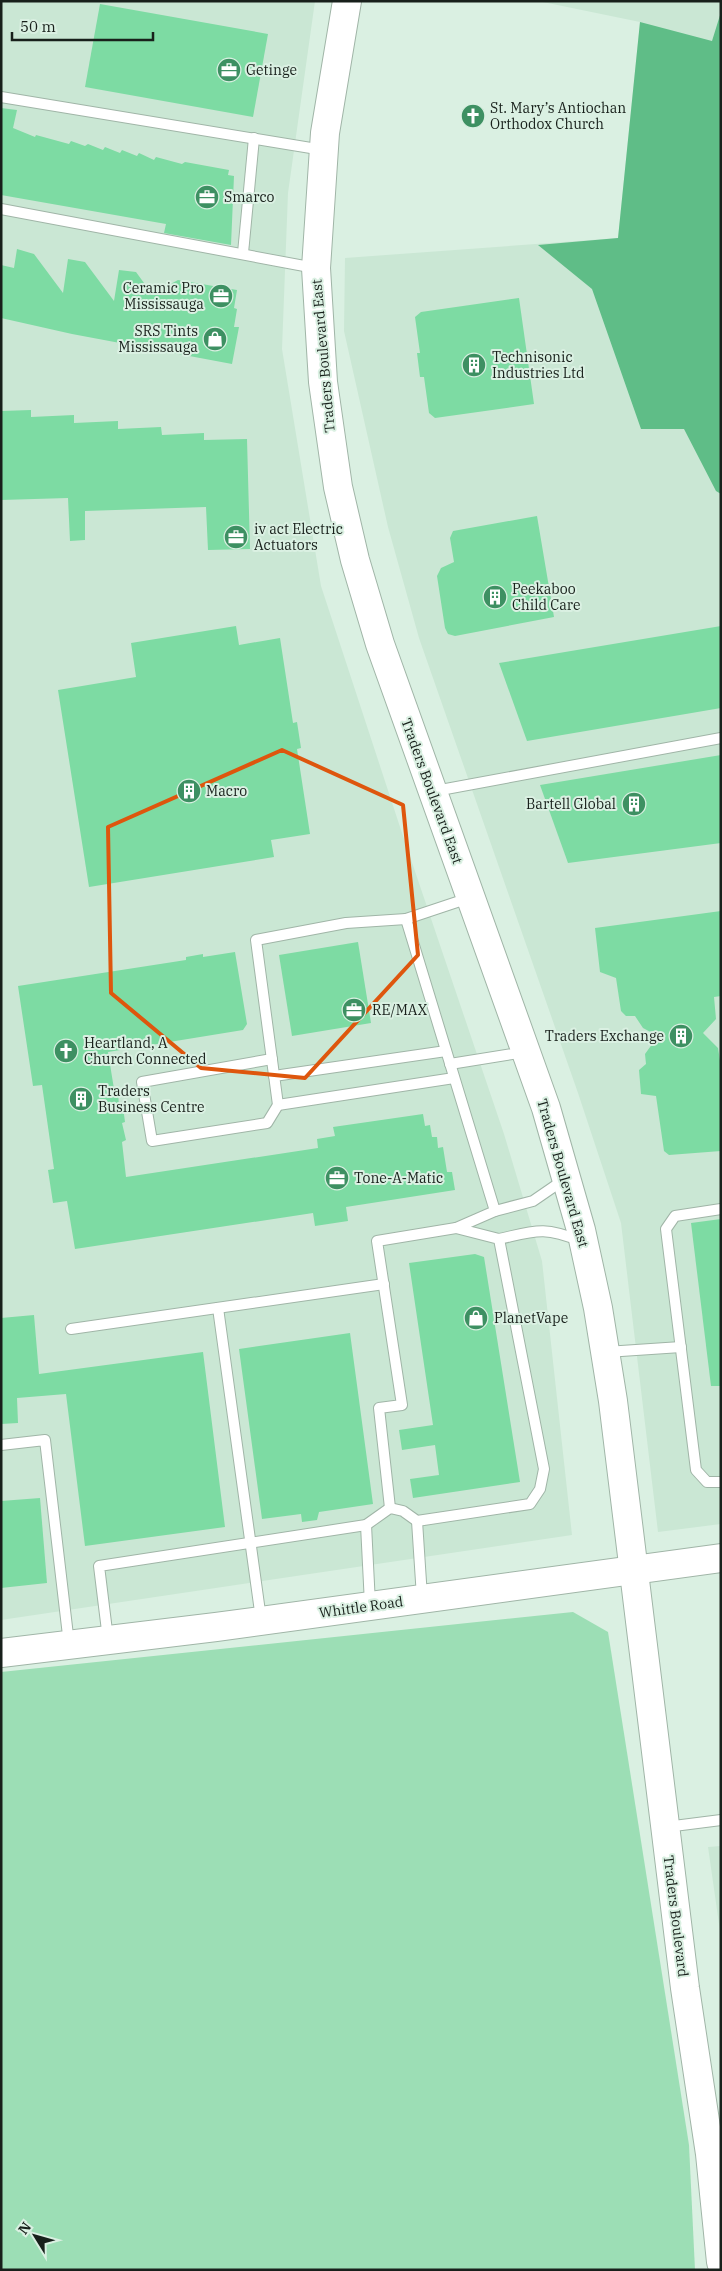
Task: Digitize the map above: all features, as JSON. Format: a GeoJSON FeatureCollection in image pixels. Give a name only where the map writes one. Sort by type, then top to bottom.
{"type":"FeatureCollection","features":[{"type":"Feature","properties":{"kind":"street","name":"Traders Boulevard East"},"geometry":{"type":"LineString","coordinates":[[347,1],[323,150],[316,268],[322,382],[342,509],[368,607],[432,792],[472,897],[546,1108],[584,1242],[613,1402],[632,1569]]}},
{"type":"Feature","properties":{"kind":"street","name":"Whittle Road"},"geometry":{"type":"LineString","coordinates":[[1,1654],[721,1558]]}},
{"type":"Feature","properties":{"kind":"street","name":"Traders Boulevard"},"geometry":{"type":"LineString","coordinates":[[632,1569],[694,2058],[710,2154],[721,2262]]}},
{"type":"Feature","properties":{"kind":"lane"},"geometry":{"type":"LineString","coordinates":[[1,97],[323,150]]}},
{"type":"Feature","properties":{"kind":"lane"},"geometry":{"type":"LineString","coordinates":[[243,254],[254,138]]}},
{"type":"Feature","properties":{"kind":"lane"},"geometry":{"type":"LineString","coordinates":[[1,209],[316,268]]}},
{"type":"Feature","properties":{"kind":"lane"},"geometry":{"type":"LineString","coordinates":[[432,792],[721,738]]}},
{"type":"Feature","properties":{"kind":"lane"},"geometry":{"type":"LineString","coordinates":[[272,1059],[142,1082],[152,1141],[267,1123],[278,1105],[272,1059],[256,940],[346,924],[406,919],[472,897]]}},
{"type":"Feature","properties":{"kind":"lane"},"geometry":{"type":"LineString","coordinates":[[406,919],[494,1211]]}},
{"type":"Feature","properties":{"kind":"lane"},"geometry":{"type":"LineString","coordinates":[[274,1076],[446,1051]]}},
{"type":"Feature","properties":{"kind":"lane"},"geometry":{"type":"LineString","coordinates":[[450,1064],[526,1052]]}},
{"type":"Feature","properties":{"kind":"lane"},"geometry":{"type":"LineString","coordinates":[[278,1105],[454,1078]]}},
{"type":"Feature","properties":{"kind":"lane"},"geometry":{"type":"LineString","coordinates":[[390,1508],[379,1408],[402,1405],[377,1241],[456,1228],[494,1211],[533,1201],[566,1179]]}},
{"type":"Feature","properties":{"kind":"lane"},"geometry":{"type":"LineString","coordinates":[[721,1209],[675,1216],[666,1230],[696,1470],[707,1482],[721,1482]]}},
{"type":"Feature","properties":{"kind":"lane"},"geometry":{"type":"LineString","coordinates":[[456,1228],[499,1240],[536,1230],[558,1232],[584,1242]]}},
{"type":"Feature","properties":{"kind":"lane"},"geometry":{"type":"LineString","coordinates":[[108,1640],[99,1566],[366,1525],[390,1508],[402,1511],[417,1520],[530,1504],[540,1489],[544,1469],[499,1240]]}},
{"type":"Feature","properties":{"kind":"lane"},"geometry":{"type":"LineString","coordinates":[[71,1329],[384,1284]]}},
{"type":"Feature","properties":{"kind":"lane"},"geometry":{"type":"LineString","coordinates":[[218,1308],[261,1620]]}},
{"type":"Feature","properties":{"kind":"lane"},"geometry":{"type":"LineString","coordinates":[[605,1352],[681,1347]]}},
{"type":"Feature","properties":{"kind":"lane"},"geometry":{"type":"LineString","coordinates":[[1,1446],[45,1440],[70,1645]]}},
{"type":"Feature","properties":{"kind":"lane"},"geometry":{"type":"LineString","coordinates":[[417,1520],[422,1598]]}},
{"type":"Feature","properties":{"kind":"lane"},"geometry":{"type":"LineString","coordinates":[[366,1525],[370,1605]]}},
{"type":"Feature","properties":{"kind":"lane"},"geometry":{"type":"LineString","coordinates":[[665,1827],[721,1820]]}},
{"type":"Feature","properties":{"kind":"highlighted area"},"geometry":{"type":"Polygon","coordinates":[[[282,750],[403,805],[418,955],[305,1078],[201,1068],[111,993],[108,827],[282,750]]]}},
{"type":"Feature","properties":{"kind":"shaded area"},"geometry":{"type":"Polygon","coordinates":[[[1,1],[315,1],[288,193],[282,349],[321,586],[504,1134],[542,1261],[572,1535],[1,1620],[1,1]]]}},
{"type":"Feature","properties":{"kind":"shaded area"},"geometry":{"type":"Polygon","coordinates":[[[538,1],[721,1],[721,1524],[658,1532],[621,1223],[578,1093],[419,638],[388,527],[344,331],[345,258],[618,238],[640,22],[538,1]]]}},
{"type":"Feature","properties":{"kind":"shaded area"},"geometry":{"type":"Polygon","coordinates":[[[721,1846],[721,1938],[708,1847],[721,1846]]]}},
{"type":"Feature","properties":{"kind":"green space"},"geometry":{"type":"Polygon","coordinates":[[[721,12],[721,494],[716,491],[684,429],[641,429],[592,289],[538,245],[618,238],[640,22],[712,41],[721,12]]]}},
{"type":"Feature","properties":{"kind":"green space"},"geometry":{"type":"Polygon","coordinates":[[[573,1612],[608,1632],[689,2145],[695,2270],[1,2270],[1,1672],[573,1612]]]}},
{"type":"Feature","properties":{"kind":"building"},"geometry":{"type":"Polygon","coordinates":[[[100,4],[268,34],[253,117],[85,87],[100,4]]]}},
{"type":"Feature","properties":{"kind":"building"},"geometry":{"type":"Polygon","coordinates":[[[1,108],[17,110],[13,128],[35,137],[36,135],[69,144],[71,141],[85,146],[88,144],[103,150],[105,147],[120,153],[122,150],[137,156],[139,153],[154,160],[156,157],[182,164],[185,162],[229,170],[228,175],[234,176],[231,245],[164,233],[166,224],[1,195],[1,108]]]}},
{"type":"Feature","properties":{"kind":"building"},"geometry":{"type":"Polygon","coordinates":[[[17,249],[34,254],[63,293],[68,259],[85,262],[114,301],[119,270],[136,272],[152,294],[178,280],[237,290],[234,308],[237,309],[234,327],[239,327],[232,364],[72,334],[1,318],[1,265],[14,268],[17,249]]]}},
{"type":"Feature","properties":{"kind":"building","name":"Technisonic Industries Ltd"},"geometry":{"type":"Polygon","coordinates":[[[519,298],[534,404],[435,418],[429,413],[424,377],[420,377],[417,353],[420,353],[415,317],[421,312],[519,298]]]}},
{"type":"Feature","properties":{"kind":"building"},"geometry":{"type":"Polygon","coordinates":[[[31,410],[31,417],[74,415],[74,423],[118,421],[118,429],[161,427],[162,435],[204,433],[204,440],[247,439],[250,549],[208,550],[206,507],[85,511],[85,540],[70,541],[68,498],[1,500],[1,411],[31,410]]]}},
{"type":"Feature","properties":{"kind":"building","name":"Peekaboo Child Care"},"geometry":{"type":"Polygon","coordinates":[[[537,516],[554,617],[455,636],[448,634],[445,628],[437,576],[441,568],[454,562],[450,538],[453,531],[537,516]]]}},
{"type":"Feature","properties":{"kind":"building","name":"Macro"},"geometry":{"type":"Polygon","coordinates":[[[236,626],[239,645],[280,638],[293,723],[297,722],[301,748],[297,749],[310,834],[271,840],[274,857],[89,887],[58,690],[136,677],[131,643],[236,626]]]}},
{"type":"Feature","properties":{"kind":"building"},"geometry":{"type":"Polygon","coordinates":[[[721,626],[721,708],[527,741],[499,663],[721,626]]]}},
{"type":"Feature","properties":{"kind":"building","name":"Bartell Global"},"geometry":{"type":"Polygon","coordinates":[[[721,755],[721,843],[568,863],[540,785],[721,755]]]}},
{"type":"Feature","properties":{"kind":"building","name":"Traders Exchange"},"geometry":{"type":"Polygon","coordinates":[[[721,911],[721,996],[714,997],[716,1019],[703,1033],[718,1048],[721,1067],[721,1151],[669,1155],[664,1151],[656,1096],[641,1094],[639,1070],[646,1064],[645,1054],[658,1036],[643,1028],[635,1016],[626,1016],[621,1011],[616,978],[600,972],[595,928],[721,911]]]}},
{"type":"Feature","properties":{"kind":"building"},"geometry":{"type":"Polygon","coordinates":[[[358,942],[371,1023],[292,1036],[279,955],[358,942]]]}},
{"type":"Feature","properties":{"kind":"building","name":"Traders Business Centre"},"geometry":{"type":"Polygon","coordinates":[[[235,952],[247,1024],[243,1030],[108,1052],[114,1089],[118,1091],[119,1107],[123,1107],[125,1122],[122,1123],[126,1140],[122,1142],[126,1177],[318,1148],[317,1139],[335,1136],[333,1127],[423,1114],[425,1126],[430,1125],[432,1137],[437,1137],[438,1148],[443,1147],[447,1172],[452,1172],[455,1190],[346,1207],[348,1221],[315,1226],[313,1213],[75,1249],[67,1201],[53,1203],[48,1170],[54,1169],[42,1085],[33,1086],[18,986],[186,960],[186,957],[203,954],[203,957],[235,952]]]}},
{"type":"Feature","properties":{"kind":"building"},"geometry":{"type":"Polygon","coordinates":[[[721,1219],[721,1386],[711,1386],[691,1223],[721,1219]]]}},
{"type":"Feature","properties":{"kind":"building"},"geometry":{"type":"Polygon","coordinates":[[[475,1254],[484,1257],[520,1482],[413,1498],[410,1479],[439,1475],[435,1445],[402,1450],[399,1430],[433,1425],[409,1263],[475,1254]]]}},
{"type":"Feature","properties":{"kind":"building"},"geometry":{"type":"Polygon","coordinates":[[[34,1315],[39,1374],[203,1352],[225,1527],[85,1546],[66,1394],[17,1398],[18,1423],[1,1424],[1,1318],[34,1315]]]}},
{"type":"Feature","properties":{"kind":"building"},"geometry":{"type":"Polygon","coordinates":[[[350,1333],[373,1504],[319,1512],[317,1520],[302,1522],[301,1514],[262,1519],[239,1349],[350,1333]]]}},
{"type":"Feature","properties":{"kind":"building"},"geometry":{"type":"Polygon","coordinates":[[[40,1498],[47,1583],[1,1588],[1,1501],[40,1498]]]}},
{"type":"Feature","properties":{"kind":"place","name":"Getinge"},"geometry":{"type":"Point","coordinates":[229,70]}},
{"type":"Feature","properties":{"kind":"place","name":"St. Mary’s Antiochan Orthodox Church"},"geometry":{"type":"Point","coordinates":[473,116]}},
{"type":"Feature","properties":{"kind":"place","name":"Smarco"},"geometry":{"type":"Point","coordinates":[207,197]}},
{"type":"Feature","properties":{"kind":"place","name":"Ceramic Pro Mississauga"},"geometry":{"type":"Point","coordinates":[221,296]}},
{"type":"Feature","properties":{"kind":"place","name":"SRS Tints Mississauga"},"geometry":{"type":"Point","coordinates":[215,339]}},
{"type":"Feature","properties":{"kind":"place","name":"Technisonic Industries Ltd"},"geometry":{"type":"Point","coordinates":[474,365]}},
{"type":"Feature","properties":{"kind":"place","name":"iv act Electric Actuators"},"geometry":{"type":"Point","coordinates":[236,537]}},
{"type":"Feature","properties":{"kind":"place","name":"Peekaboo Child Care"},"geometry":{"type":"Point","coordinates":[495,597]}},
{"type":"Feature","properties":{"kind":"place","name":"Macro"},"geometry":{"type":"Point","coordinates":[189,791]}},
{"type":"Feature","properties":{"kind":"place","name":"Bartell Global"},"geometry":{"type":"Point","coordinates":[634,804]}},
{"type":"Feature","properties":{"kind":"place","name":"RE/MAX"},"geometry":{"type":"Point","coordinates":[354,1010]}},
{"type":"Feature","properties":{"kind":"place","name":"Traders Exchange"},"geometry":{"type":"Point","coordinates":[681,1036]}},
{"type":"Feature","properties":{"kind":"place","name":"Heartland, A Church Connected"},"geometry":{"type":"Point","coordinates":[66,1051]}},
{"type":"Feature","properties":{"kind":"place","name":"Traders Business Centre"},"geometry":{"type":"Point","coordinates":[81,1099]}},
{"type":"Feature","properties":{"kind":"place","name":"Tone-A-Matic"},"geometry":{"type":"Point","coordinates":[337,1178]}},
{"type":"Feature","properties":{"kind":"place","name":"PlanetVape"},"geometry":{"type":"Point","coordinates":[476,1318]}}]}
